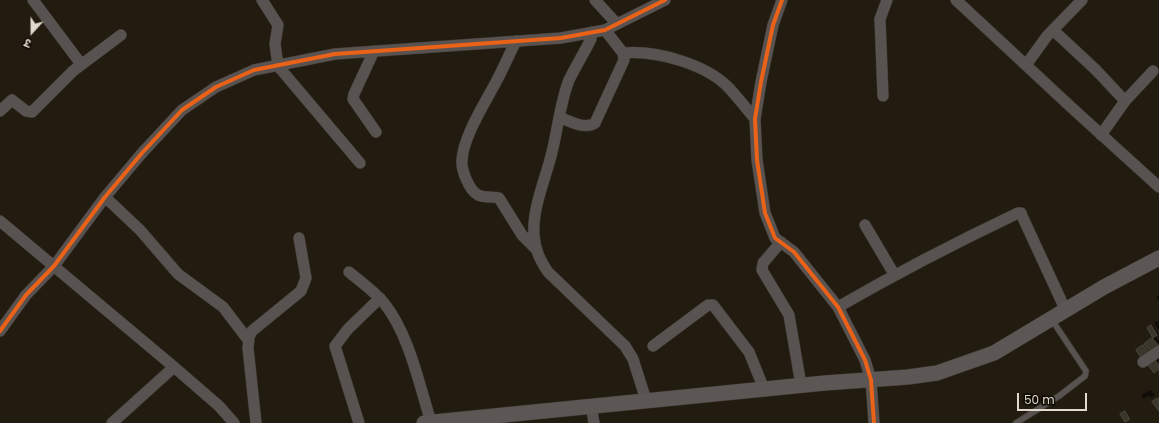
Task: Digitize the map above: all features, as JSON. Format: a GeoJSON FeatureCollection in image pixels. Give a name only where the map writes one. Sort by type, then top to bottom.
{"type":"FeatureCollection","features":[{"type":"Feature","properties":{"kind":"main road"},"geometry":{"type":"LineString","coordinates":[[427,423],[591,405],[801,385],[908,377],[956,368],[994,353],[1052,320],[1104,287],[1159,258]]}},
{"type":"Feature","properties":{"kind":"street"},"geometry":{"type":"LineString","coordinates":[[33,0],[81,64]]}},
{"type":"Feature","properties":{"kind":"street"},"geometry":{"type":"LineString","coordinates":[[262,0],[278,25],[275,44],[278,66],[360,162]]}},
{"type":"Feature","properties":{"kind":"street"},"geometry":{"type":"LineString","coordinates":[[595,0],[617,24]]}},
{"type":"Feature","properties":{"kind":"street"},"geometry":{"type":"LineString","coordinates":[[0,331],[26,295],[54,266],[105,197],[142,153],[182,110],[216,86],[254,70],[335,54],[561,38],[605,30],[665,0]]}},
{"type":"Feature","properties":{"kind":"street"},"geometry":{"type":"LineString","coordinates":[[782,0],[773,25],[755,119],[757,160],[765,213],[770,231],[780,242],[794,252],[838,307],[865,360],[871,380],[874,423]]}},
{"type":"Feature","properties":{"kind":"street"},"geometry":{"type":"LineString","coordinates":[[883,96],[879,25],[882,10],[887,0]]}},
{"type":"Feature","properties":{"kind":"street"},"geometry":{"type":"LineString","coordinates":[[956,0],[1159,187]]}},
{"type":"Feature","properties":{"kind":"street"},"geometry":{"type":"LineString","coordinates":[[1026,65],[1053,30],[1082,0]]}},
{"type":"Feature","properties":{"kind":"street"},"geometry":{"type":"LineString","coordinates":[[560,117],[582,125],[592,125],[595,123],[624,60],[623,53],[605,30]]}},
{"type":"Feature","properties":{"kind":"street"},"geometry":{"type":"LineString","coordinates":[[1053,30],[1096,70],[1126,102]]}},
{"type":"Feature","properties":{"kind":"street"},"geometry":{"type":"LineString","coordinates":[[592,32],[588,44],[569,81],[553,151],[537,209],[534,234],[536,249],[540,260],[548,272],[625,346],[633,359],[646,400]]}},
{"type":"Feature","properties":{"kind":"street"},"geometry":{"type":"LineString","coordinates":[[0,111],[12,100],[26,111],[32,112],[81,64],[121,35]]}},
{"type":"Feature","properties":{"kind":"street"},"geometry":{"type":"LineString","coordinates":[[516,41],[497,82],[479,114],[466,145],[462,161],[463,170],[473,190],[481,196],[499,198],[522,235],[536,249]]}},
{"type":"Feature","properties":{"kind":"street"},"geometry":{"type":"LineString","coordinates":[[374,51],[353,99],[376,132]]}},
{"type":"Feature","properties":{"kind":"street"},"geometry":{"type":"LineString","coordinates":[[623,53],[636,52],[652,54],[684,62],[702,69],[728,88],[755,119]]}},
{"type":"Feature","properties":{"kind":"street"},"geometry":{"type":"LineString","coordinates":[[1101,135],[1126,102],[1153,71]]}},
{"type":"Feature","properties":{"kind":"street"},"geometry":{"type":"LineString","coordinates":[[105,197],[140,230],[178,274],[223,307],[249,341]]}},
{"type":"Feature","properties":{"kind":"street"},"geometry":{"type":"LineString","coordinates":[[838,307],[894,274],[954,243],[1020,213],[1066,311]]}},
{"type":"Feature","properties":{"kind":"street"},"geometry":{"type":"LineString","coordinates":[[0,221],[174,366],[219,406],[234,423]]}},
{"type":"Feature","properties":{"kind":"street"},"geometry":{"type":"LineString","coordinates":[[865,225],[894,274]]}},
{"type":"Feature","properties":{"kind":"street"},"geometry":{"type":"LineString","coordinates":[[256,423],[249,341],[252,331],[301,291],[306,278],[299,238]]}},
{"type":"Feature","properties":{"kind":"street"},"geometry":{"type":"LineString","coordinates":[[780,242],[763,263],[762,270],[789,315],[801,385]]}},
{"type":"Feature","properties":{"kind":"street"},"geometry":{"type":"LineString","coordinates":[[349,272],[380,298],[394,319],[404,338],[427,423]]}},
{"type":"Feature","properties":{"kind":"street"},"geometry":{"type":"LineString","coordinates":[[359,423],[335,346],[348,329],[380,298]]}},
{"type":"Feature","properties":{"kind":"street"},"geometry":{"type":"LineString","coordinates":[[653,346],[708,305],[713,305],[735,331],[749,352],[764,389]]}},
{"type":"Feature","properties":{"kind":"street"},"geometry":{"type":"LineString","coordinates":[[1143,362],[1159,351]]}},
{"type":"Feature","properties":{"kind":"street"},"geometry":{"type":"LineString","coordinates":[[112,423],[174,366]]}},
{"type":"Feature","properties":{"kind":"street"},"geometry":{"type":"LineString","coordinates":[[591,405],[594,423]]}},
{"type":"Feature","properties":{"kind":"lane"},"geometry":{"type":"LineString","coordinates":[[1016,423],[1059,396],[1085,376],[1086,371],[1052,320]]}},
{"type":"Feature","properties":{"kind":"building"},"geometry":{"type":"Polygon","coordinates":[[[1151,325],[1157,335],[1153,338],[1147,328],[1151,325]]]}},
{"type":"Feature","properties":{"kind":"building"},"geometry":{"type":"Polygon","coordinates":[[[1152,338],[1159,346],[1152,354],[1144,344],[1152,338]]]}},
{"type":"Feature","properties":{"kind":"building"},"geometry":{"type":"Polygon","coordinates":[[[1143,345],[1150,354],[1142,359],[1136,350],[1143,345]]]}},
{"type":"Feature","properties":{"kind":"building"},"geometry":{"type":"Polygon","coordinates":[[[1155,360],[1159,365],[1159,369],[1154,373],[1148,365],[1155,360]]]}},
{"type":"Feature","properties":{"kind":"building"},"geometry":{"type":"Polygon","coordinates":[[[1158,398],[1159,399],[1159,411],[1152,402],[1158,398]]]}},
{"type":"Feature","properties":{"kind":"building"},"geometry":{"type":"Polygon","coordinates":[[[1125,411],[1130,419],[1125,422],[1120,414],[1125,411]]]}},
{"type":"Feature","properties":{"kind":"cycle path"},"geometry":{"type":"LineString","coordinates":[[0,331],[26,295],[54,266],[105,197],[142,153],[182,110],[216,87],[254,70],[335,54],[561,38],[605,30],[665,0]]}},
{"type":"Feature","properties":{"kind":"cycle path"},"geometry":{"type":"LineString","coordinates":[[782,0],[773,25],[755,119],[757,160],[765,213],[775,238],[794,252],[838,307],[865,360],[871,380],[874,423]]}}]}
